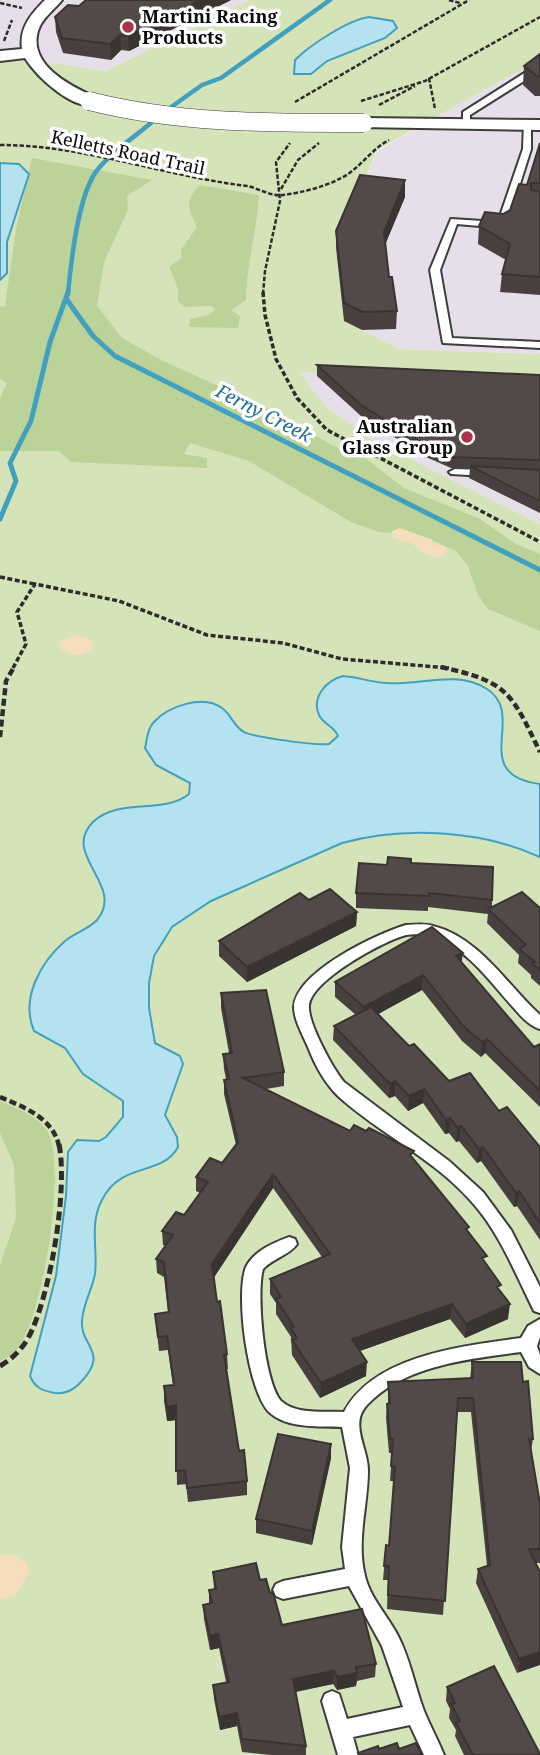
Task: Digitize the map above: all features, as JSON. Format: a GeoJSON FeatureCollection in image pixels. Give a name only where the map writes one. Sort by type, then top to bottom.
{"type":"FeatureCollection","features":[{"type":"Feature","properties":{"kind":"street"},"geometry":{"type":"LineString","coordinates":[[27,4],[52,1]]}},
{"type":"Feature","properties":{"kind":"street"},"geometry":{"type":"LineString","coordinates":[[52,1],[26,31],[23,42],[25,53],[36,70],[54,85],[89,101],[131,112],[185,120],[437,120],[466,124],[534,125]]}},
{"type":"Feature","properties":{"kind":"street"},"geometry":{"type":"LineString","coordinates":[[0,56],[25,53]]}},
{"type":"Feature","properties":{"kind":"lane"},"geometry":{"type":"LineString","coordinates":[[466,124],[466,114],[540,67]]}},
{"type":"Feature","properties":{"kind":"lane"},"geometry":{"type":"LineString","coordinates":[[534,125],[502,225],[454,221],[435,270],[447,341],[540,345]]}},
{"type":"Feature","properties":{"kind":"lane"},"geometry":{"type":"LineString","coordinates":[[455,472],[503,474]]}},
{"type":"Feature","properties":{"kind":"lane"},"geometry":{"type":"LineString","coordinates":[[540,1024],[516,1003],[465,944],[448,935],[430,931],[399,932],[380,940],[317,979],[306,993],[301,1009],[332,1078],[349,1096],[439,1161],[475,1195],[504,1234],[540,1306]]}},
{"type":"Feature","properties":{"kind":"lane"},"geometry":{"type":"LineString","coordinates":[[289,1244],[260,1260],[252,1277],[251,1304],[265,1392],[282,1411],[299,1416],[349,1420]]}},
{"type":"Feature","properties":{"kind":"lane"},"geometry":{"type":"LineString","coordinates":[[540,1326],[533,1331],[527,1344],[528,1353],[540,1367]]}},
{"type":"Feature","properties":{"kind":"lane"},"geometry":{"type":"LineString","coordinates":[[434,1755],[415,1714],[391,1642],[360,1591],[355,1576],[351,1547],[359,1468],[349,1420],[361,1398],[406,1370],[453,1356],[527,1344]]}},
{"type":"Feature","properties":{"kind":"lane"},"geometry":{"type":"LineString","coordinates":[[282,1590],[355,1576]]}},
{"type":"Feature","properties":{"kind":"lane"},"geometry":{"type":"LineString","coordinates":[[332,1701],[348,1755]]}},
{"type":"Feature","properties":{"kind":"lane"},"geometry":{"type":"LineString","coordinates":[[342,1730],[415,1714]]}},
{"type":"Feature","properties":{"kind":"path"},"geometry":{"type":"LineString","coordinates":[[449,0],[461,4]]}},
{"type":"Feature","properties":{"kind":"path"},"geometry":{"type":"LineString","coordinates":[[295,102],[469,0]]}},
{"type":"Feature","properties":{"kind":"path"},"geometry":{"type":"LineString","coordinates":[[0,3],[12,4],[16,9],[27,4]]}},
{"type":"Feature","properties":{"kind":"path"},"geometry":{"type":"LineString","coordinates":[[378,106],[540,17]]}},
{"type":"Feature","properties":{"kind":"path"},"geometry":{"type":"LineString","coordinates":[[429,78],[437,120]]}},
{"type":"Feature","properties":{"kind":"path"},"geometry":{"type":"LineString","coordinates":[[354,104],[425,81]]}},
{"type":"Feature","properties":{"kind":"path"},"geometry":{"type":"LineString","coordinates":[[279,196],[341,179],[374,148],[399,135]]}},
{"type":"Feature","properties":{"kind":"path"},"geometry":{"type":"LineString","coordinates":[[328,136],[298,160],[281,189],[264,275],[265,303],[275,355],[284,379],[302,407],[327,430],[540,542]]}},
{"type":"Feature","properties":{"kind":"path"},"geometry":{"type":"LineString","coordinates":[[281,189],[276,176],[278,158],[295,140]]}},
{"type":"Feature","properties":{"kind":"path","name":"Kelletts Road Trail"},"geometry":{"type":"LineString","coordinates":[[0,145],[27,145],[88,154],[195,180],[252,187],[279,196]]}},
{"type":"Feature","properties":{"kind":"path"},"geometry":{"type":"LineString","coordinates":[[0,577],[119,601],[207,635],[283,643],[320,655],[351,660],[438,666],[478,675],[498,685],[515,700],[540,752]]}},
{"type":"Feature","properties":{"kind":"path"},"geometry":{"type":"LineString","coordinates":[[0,737],[6,681],[26,644],[17,612],[35,584]]}},
{"type":"Feature","properties":{"kind":"path"},"geometry":{"type":"LineString","coordinates":[[0,1097],[38,1116],[52,1131],[61,1152],[57,1222],[37,1317],[17,1354],[0,1366]]}},
{"type":"Feature","properties":{"kind":"shaded area"},"geometry":{"type":"Polygon","coordinates":[[[0,0],[249,0],[106,71],[53,63],[33,67],[0,56],[0,0]]]}},
{"type":"Feature","properties":{"kind":"shaded area"},"geometry":{"type":"Polygon","coordinates":[[[540,58],[540,354],[399,349],[344,321],[336,248],[377,151],[540,58]]]}},
{"type":"Feature","properties":{"kind":"shaded area","name":"Australian Glass Group"},"geometry":{"type":"Polygon","coordinates":[[[299,371],[540,381],[540,524],[371,439],[325,406],[299,371]]]}},
{"type":"Feature","properties":{"kind":"green space"},"geometry":{"type":"Polygon","coordinates":[[[249,0],[540,0],[540,59],[377,150],[336,248],[344,321],[399,349],[540,354],[540,381],[300,372],[325,406],[371,439],[540,524],[540,1755],[0,1755],[0,56],[25,53],[34,67],[53,63],[106,71],[249,0]]]}},
{"type":"Feature","properties":{"kind":"green space"},"geometry":{"type":"Polygon","coordinates":[[[32,158],[152,180],[127,196],[128,210],[104,262],[97,306],[122,338],[161,360],[286,417],[333,446],[364,457],[404,488],[480,519],[516,544],[540,554],[540,631],[488,609],[478,595],[468,566],[456,551],[436,542],[406,534],[379,532],[351,522],[249,461],[190,443],[184,454],[207,458],[207,468],[71,462],[59,451],[0,451],[0,398],[7,383],[0,379],[0,307],[5,306],[16,229],[32,158]]]}},
{"type":"Feature","properties":{"kind":"green space"},"geometry":{"type":"Polygon","coordinates":[[[200,185],[259,195],[246,300],[231,310],[240,316],[238,328],[189,327],[190,319],[210,315],[215,309],[211,306],[185,307],[178,301],[178,288],[169,267],[181,258],[181,250],[197,227],[189,205],[200,185]]]}},
{"type":"Feature","properties":{"kind":"green space"},"geometry":{"type":"Polygon","coordinates":[[[0,1101],[30,1115],[46,1129],[52,1146],[55,1173],[49,1243],[34,1311],[24,1337],[14,1353],[0,1361],[0,1265],[16,1218],[14,1165],[0,1133],[0,1101]]]}},
{"type":"Feature","properties":{"kind":"sand"},"geometry":{"type":"Polygon","coordinates":[[[400,528],[433,540],[432,544],[445,546],[448,552],[438,558],[424,553],[411,543],[393,538],[392,531],[400,528]]]}},
{"type":"Feature","properties":{"kind":"sand"},"geometry":{"type":"Polygon","coordinates":[[[76,635],[92,640],[93,649],[75,655],[59,647],[62,640],[76,635]]]}},
{"type":"Feature","properties":{"kind":"sand"},"geometry":{"type":"Polygon","coordinates":[[[0,1555],[22,1558],[29,1572],[15,1596],[0,1599],[0,1555]]]}},
{"type":"Feature","properties":{"kind":"water"},"geometry":{"type":"Polygon","coordinates":[[[369,17],[393,21],[397,28],[385,38],[327,61],[311,74],[294,74],[295,60],[310,47],[340,28],[369,17]]]}},
{"type":"Feature","properties":{"kind":"water"},"geometry":{"type":"Polygon","coordinates":[[[0,163],[19,164],[29,174],[7,242],[7,273],[0,280],[0,163]]]}},
{"type":"Feature","properties":{"kind":"water"},"geometry":{"type":"Polygon","coordinates":[[[343,676],[386,683],[463,680],[487,689],[498,700],[502,713],[502,756],[507,769],[518,778],[540,784],[540,857],[493,841],[468,836],[417,833],[366,838],[342,843],[211,901],[172,927],[154,956],[149,983],[149,1008],[155,1043],[180,1056],[183,1064],[165,1115],[177,1137],[178,1147],[162,1162],[120,1179],[102,1200],[95,1227],[95,1274],[82,1321],[85,1337],[92,1350],[93,1364],[79,1384],[71,1390],[58,1393],[43,1390],[30,1376],[56,1276],[66,1196],[68,1152],[77,1140],[99,1141],[106,1137],[123,1117],[123,1101],[83,1074],[65,1048],[34,1031],[30,1019],[31,994],[48,959],[65,941],[97,920],[104,907],[100,882],[87,858],[85,834],[93,822],[104,814],[115,810],[167,804],[189,794],[190,783],[156,765],[145,748],[151,726],[167,712],[186,704],[205,702],[222,708],[244,732],[272,739],[329,744],[338,736],[319,715],[317,702],[326,685],[343,676]]]}},
{"type":"Feature","properties":{"kind":"building"},"geometry":{"type":"Polygon","coordinates":[[[86,0],[201,0],[128,36],[120,35],[110,44],[62,38],[55,17],[68,5],[79,6],[86,0]]]}},
{"type":"Feature","properties":{"kind":"building"},"geometry":{"type":"Polygon","coordinates":[[[540,54],[540,77],[524,66],[540,54]]]}},
{"type":"Feature","properties":{"kind":"building"},"geometry":{"type":"Polygon","coordinates":[[[540,143],[540,183],[531,183],[531,190],[540,192],[540,277],[502,274],[510,244],[479,226],[485,212],[503,214],[510,210],[519,184],[527,185],[540,143]]]}},
{"type":"Feature","properties":{"kind":"building"},"geometry":{"type":"Polygon","coordinates":[[[360,175],[405,180],[384,232],[389,277],[392,277],[397,311],[363,312],[344,303],[336,231],[360,175]]]}},
{"type":"Feature","properties":{"kind":"building","name":"Australian Glass Group"},"geometry":{"type":"Polygon","coordinates":[[[317,365],[540,375],[540,460],[452,457],[427,446],[361,405],[317,365]]]}},
{"type":"Feature","properties":{"kind":"building"},"geometry":{"type":"Polygon","coordinates":[[[470,466],[540,470],[540,501],[470,466]]]}},
{"type":"Feature","properties":{"kind":"building"},"geometry":{"type":"Polygon","coordinates":[[[388,857],[411,859],[411,863],[493,867],[492,900],[429,893],[429,896],[356,893],[359,863],[387,865],[388,857]]]}},
{"type":"Feature","properties":{"kind":"building"},"geometry":{"type":"Polygon","coordinates":[[[330,889],[357,912],[247,967],[219,941],[300,893],[309,900],[330,889]]]}},
{"type":"Feature","properties":{"kind":"building"},"geometry":{"type":"Polygon","coordinates":[[[522,892],[540,908],[540,970],[532,963],[535,962],[519,949],[526,945],[488,909],[522,892]]]}},
{"type":"Feature","properties":{"kind":"building"},"geometry":{"type":"Polygon","coordinates":[[[432,927],[463,953],[456,956],[534,1047],[540,1044],[540,1091],[487,1039],[482,1042],[463,1026],[423,975],[364,1007],[335,982],[432,927]]]}},
{"type":"Feature","properties":{"kind":"building"},"geometry":{"type":"Polygon","coordinates":[[[266,990],[284,1072],[243,1078],[350,1131],[354,1125],[366,1131],[369,1128],[414,1151],[410,1155],[469,1227],[466,1229],[487,1256],[482,1258],[501,1285],[497,1287],[510,1304],[466,1324],[452,1304],[352,1339],[367,1362],[321,1383],[292,1340],[297,1338],[291,1328],[294,1327],[276,1299],[281,1297],[270,1279],[330,1254],[273,1174],[212,1264],[217,1302],[220,1301],[227,1354],[224,1355],[239,1451],[244,1450],[247,1481],[187,1488],[185,1470],[176,1471],[176,1405],[167,1407],[164,1386],[174,1385],[167,1336],[158,1337],[155,1314],[169,1312],[164,1262],[156,1259],[173,1235],[162,1231],[176,1212],[184,1215],[208,1182],[196,1177],[210,1158],[222,1163],[238,1142],[224,1080],[229,1079],[223,1054],[232,1053],[221,993],[266,990]]]}},
{"type":"Feature","properties":{"kind":"building"},"geometry":{"type":"Polygon","coordinates":[[[371,1007],[409,1046],[414,1044],[449,1081],[470,1073],[499,1111],[507,1107],[540,1147],[540,1223],[519,1191],[516,1193],[483,1147],[479,1149],[461,1126],[457,1127],[450,1118],[446,1120],[424,1089],[409,1096],[395,1081],[390,1084],[334,1026],[371,1007]]]}},
{"type":"Feature","properties":{"kind":"building"},"geometry":{"type":"Polygon","coordinates":[[[472,1362],[521,1362],[523,1382],[528,1381],[533,1439],[529,1439],[540,1504],[540,1549],[529,1549],[540,1572],[540,1652],[519,1659],[478,1569],[490,1565],[473,1398],[458,1398],[445,1601],[388,1595],[389,1566],[384,1566],[386,1545],[389,1546],[395,1467],[391,1466],[393,1439],[390,1439],[388,1382],[473,1378],[472,1362]]]}},
{"type":"Feature","properties":{"kind":"building"},"geometry":{"type":"Polygon","coordinates":[[[278,1434],[331,1444],[312,1531],[256,1519],[278,1434]]]}},
{"type":"Feature","properties":{"kind":"building"},"geometry":{"type":"Polygon","coordinates":[[[256,1563],[260,1580],[266,1579],[270,1593],[273,1592],[282,1625],[362,1609],[376,1664],[356,1667],[357,1673],[337,1677],[334,1671],[293,1679],[306,1746],[242,1739],[237,1713],[219,1717],[213,1685],[229,1682],[218,1634],[210,1636],[203,1605],[212,1603],[209,1590],[216,1589],[213,1572],[256,1563]]]}},
{"type":"Feature","properties":{"kind":"building"},"geometry":{"type":"Polygon","coordinates":[[[494,1666],[540,1755],[473,1755],[456,1723],[460,1721],[451,1704],[455,1703],[447,1687],[494,1666]]]}},
{"type":"Feature","properties":{"kind":"building"},"geometry":{"type":"Polygon","coordinates":[[[397,1743],[399,1749],[416,1743],[422,1755],[358,1753],[378,1746],[379,1749],[397,1743]]]}},
{"type":"Feature","properties":{"kind":"waterway"},"geometry":{"type":"LineString","coordinates":[[167,110],[202,85],[221,78],[330,0]]}},
{"type":"Feature","properties":{"kind":"waterway"},"geometry":{"type":"LineString","coordinates":[[68,294],[77,229],[91,180],[110,157],[151,123]]}},
{"type":"Feature","properties":{"kind":"waterway"},"geometry":{"type":"LineString","coordinates":[[0,519],[16,481],[10,463],[31,421],[50,342],[68,292]]}},
{"type":"Feature","properties":{"kind":"waterway","name":"Ferny Creek"},"geometry":{"type":"LineString","coordinates":[[67,300],[93,336],[115,356],[540,570]]}},
{"type":"Feature","properties":{"kind":"place","name":"Martini Racing Products"},"geometry":{"type":"Point","coordinates":[128,27]}},
{"type":"Feature","properties":{"kind":"place","name":"Australian Glass Group"},"geometry":{"type":"Point","coordinates":[467,437]}}]}
